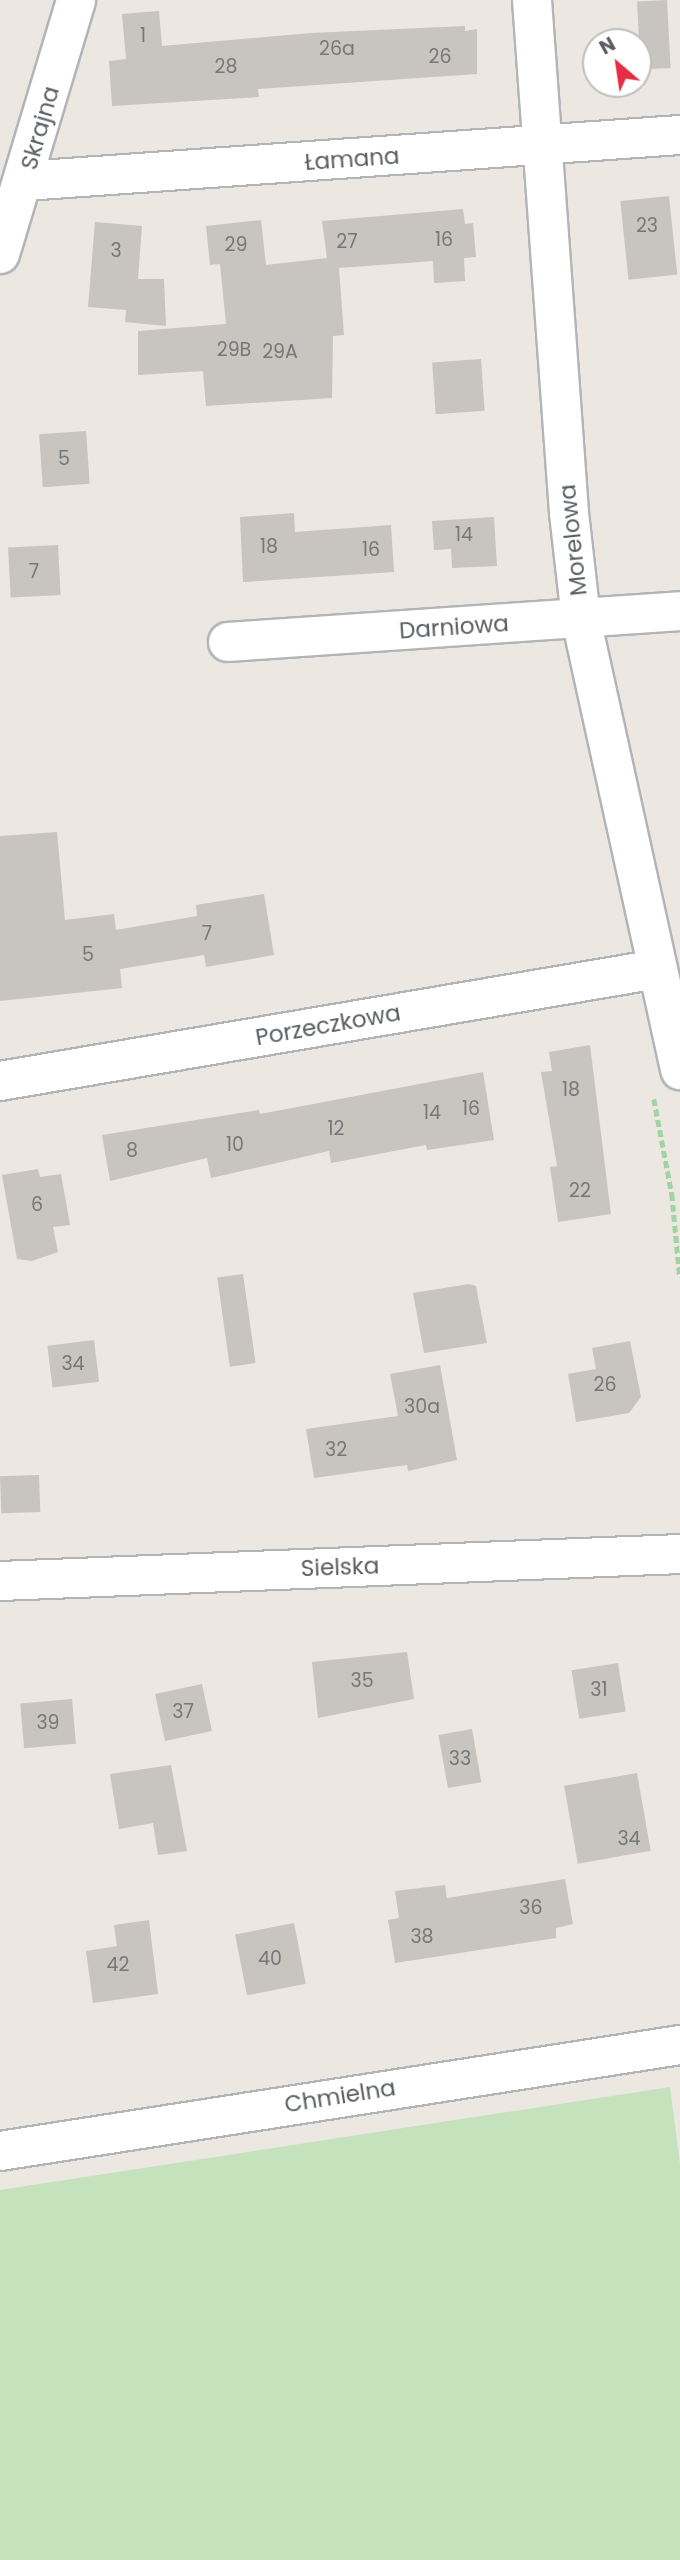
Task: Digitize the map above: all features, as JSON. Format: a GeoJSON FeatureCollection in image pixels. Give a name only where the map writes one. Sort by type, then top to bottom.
{"type":"FeatureCollection","features":[{"type":"Feature","properties":{"kind":"street","name":"Skrajna"},"geometry":{"type":"LineString","coordinates":[[0,254],[25,181],[76,0]]}},
{"type":"Feature","properties":{"kind":"street","name":"Morelowa"},"geometry":{"type":"LineString","coordinates":[[532,0],[569,513],[581,619],[657,969],[666,1080]]}},
{"type":"Feature","properties":{"kind":"street","name":"Łamana"},"geometry":{"type":"LineString","coordinates":[[25,181],[680,135]]}},
{"type":"Feature","properties":{"kind":"street","name":"Darniowa"},"geometry":{"type":"LineString","coordinates":[[228,642],[680,611]]}},
{"type":"Feature","properties":{"kind":"street","name":"Porzeczkowa"},"geometry":{"type":"LineString","coordinates":[[0,1081],[657,969]]}},
{"type":"Feature","properties":{"kind":"street","name":"Sielska"},"geometry":{"type":"LineString","coordinates":[[0,1581],[680,1553]]}},
{"type":"Feature","properties":{"kind":"street","name":"Chmielna"},"geometry":{"type":"LineString","coordinates":[[0,2151],[680,2045]]}},
{"type":"Feature","properties":{"kind":"path"},"geometry":{"type":"LineString","coordinates":[[666,1080],[680,1278]]}},
{"type":"Feature","properties":{"kind":"green space"},"geometry":{"type":"Polygon","coordinates":[[[670,2087],[680,2164],[680,2560],[0,2560],[0,2190],[670,2087]]]}},
{"type":"Feature","properties":{"kind":"building"},"geometry":{"type":"Polygon","coordinates":[[[667,0],[671,68],[652,69],[652,28],[638,28],[637,2],[667,0]]]}},
{"type":"Feature","properties":{"kind":"building"},"geometry":{"type":"Polygon","coordinates":[[[159,11],[162,46],[311,33],[465,26],[465,31],[477,29],[477,74],[258,89],[259,97],[112,106],[109,61],[126,59],[122,14],[159,11]]]}},
{"type":"Feature","properties":{"kind":"building"},"geometry":{"type":"Polygon","coordinates":[[[669,196],[677,275],[629,280],[620,201],[669,196]]]}},
{"type":"Feature","properties":{"kind":"building"},"geometry":{"type":"Polygon","coordinates":[[[463,209],[465,224],[473,223],[476,257],[464,258],[465,281],[434,283],[433,261],[339,268],[344,335],[333,336],[332,398],[206,406],[203,371],[138,375],[138,331],[226,324],[220,264],[210,265],[206,226],[261,220],[266,265],[327,258],[322,221],[463,209]]]}},
{"type":"Feature","properties":{"kind":"building"},"geometry":{"type":"Polygon","coordinates":[[[95,222],[142,226],[138,279],[164,279],[166,326],[125,322],[126,310],[88,307],[95,222]]]}},
{"type":"Feature","properties":{"kind":"building"},"geometry":{"type":"Polygon","coordinates":[[[481,359],[485,411],[436,414],[432,362],[481,359]]]}},
{"type":"Feature","properties":{"kind":"building"},"geometry":{"type":"Polygon","coordinates":[[[86,431],[90,484],[43,487],[39,434],[86,431]]]}},
{"type":"Feature","properties":{"kind":"building"},"geometry":{"type":"Polygon","coordinates":[[[294,513],[295,532],[391,525],[394,572],[243,582],[240,517],[294,513]]]}},
{"type":"Feature","properties":{"kind":"building"},"geometry":{"type":"Polygon","coordinates":[[[494,517],[497,566],[452,568],[451,549],[434,550],[432,521],[494,517]]]}},
{"type":"Feature","properties":{"kind":"building"},"geometry":{"type":"Polygon","coordinates":[[[58,545],[61,595],[11,598],[8,548],[58,545]]]}},
{"type":"Feature","properties":{"kind":"building"},"geometry":{"type":"Polygon","coordinates":[[[57,832],[65,920],[114,914],[116,930],[197,916],[196,905],[264,894],[274,955],[206,967],[204,955],[120,969],[122,988],[0,1001],[0,836],[57,832]]]}},
{"type":"Feature","properties":{"kind":"building"},"geometry":{"type":"Polygon","coordinates":[[[590,1045],[611,1214],[558,1222],[550,1167],[557,1166],[541,1072],[552,1071],[549,1052],[590,1045]]]}},
{"type":"Feature","properties":{"kind":"building"},"geometry":{"type":"Polygon","coordinates":[[[483,1072],[494,1140],[427,1150],[426,1145],[331,1163],[329,1151],[211,1178],[207,1158],[110,1181],[102,1135],[259,1110],[260,1114],[483,1072]]]}},
{"type":"Feature","properties":{"kind":"building"},"geometry":{"type":"Polygon","coordinates":[[[38,1169],[40,1177],[61,1174],[70,1225],[53,1227],[58,1252],[32,1261],[17,1259],[2,1175],[38,1169]]]}},
{"type":"Feature","properties":{"kind":"building"},"geometry":{"type":"Polygon","coordinates":[[[243,1274],[256,1363],[230,1367],[217,1278],[243,1274]]]}},
{"type":"Feature","properties":{"kind":"building"},"geometry":{"type":"Polygon","coordinates":[[[469,1284],[476,1286],[487,1343],[424,1353],[413,1293],[469,1284]]]}},
{"type":"Feature","properties":{"kind":"building"},"geometry":{"type":"Polygon","coordinates":[[[94,1340],[99,1382],[52,1387],[47,1346],[94,1340]]]}},
{"type":"Feature","properties":{"kind":"building"},"geometry":{"type":"Polygon","coordinates":[[[630,1341],[641,1397],[629,1413],[576,1422],[568,1374],[596,1369],[592,1348],[630,1341]]]}},
{"type":"Feature","properties":{"kind":"building"},"geometry":{"type":"Polygon","coordinates":[[[440,1365],[457,1460],[408,1471],[407,1465],[314,1478],[306,1429],[398,1416],[390,1374],[440,1365]]]}},
{"type":"Feature","properties":{"kind":"building"},"geometry":{"type":"Polygon","coordinates":[[[39,1475],[40,1512],[1,1513],[0,1476],[39,1475]]]}},
{"type":"Feature","properties":{"kind":"building"},"geometry":{"type":"Polygon","coordinates":[[[407,1652],[414,1699],[318,1718],[312,1662],[407,1652]]]}},
{"type":"Feature","properties":{"kind":"building"},"geometry":{"type":"Polygon","coordinates":[[[618,1663],[626,1711],[579,1719],[572,1670],[618,1663]]]}},
{"type":"Feature","properties":{"kind":"building"},"geometry":{"type":"Polygon","coordinates":[[[202,1684],[212,1731],[165,1741],[155,1694],[202,1684]]]}},
{"type":"Feature","properties":{"kind":"building"},"geometry":{"type":"Polygon","coordinates":[[[72,1699],[76,1744],[24,1748],[20,1704],[72,1699]]]}},
{"type":"Feature","properties":{"kind":"building"},"geometry":{"type":"Polygon","coordinates":[[[472,1729],[481,1782],[448,1788],[439,1735],[472,1729]]]}},
{"type":"Feature","properties":{"kind":"building"},"geometry":{"type":"Polygon","coordinates":[[[171,1765],[187,1851],[158,1855],[153,1823],[119,1829],[110,1774],[171,1765]]]}},
{"type":"Feature","properties":{"kind":"building"},"geometry":{"type":"Polygon","coordinates":[[[637,1773],[651,1851],[578,1864],[564,1786],[637,1773]]]}},
{"type":"Feature","properties":{"kind":"building"},"geometry":{"type":"Polygon","coordinates":[[[565,1879],[573,1924],[556,1928],[556,1938],[395,1963],[388,1920],[399,1918],[395,1891],[445,1885],[447,1898],[565,1879]]]}},
{"type":"Feature","properties":{"kind":"building"},"geometry":{"type":"Polygon","coordinates":[[[149,1920],[158,1994],[93,2003],[86,1951],[117,1946],[114,1925],[149,1920]]]}},
{"type":"Feature","properties":{"kind":"building"},"geometry":{"type":"Polygon","coordinates":[[[294,1923],[306,1984],[247,1995],[235,1934],[294,1923]]]}}]}
